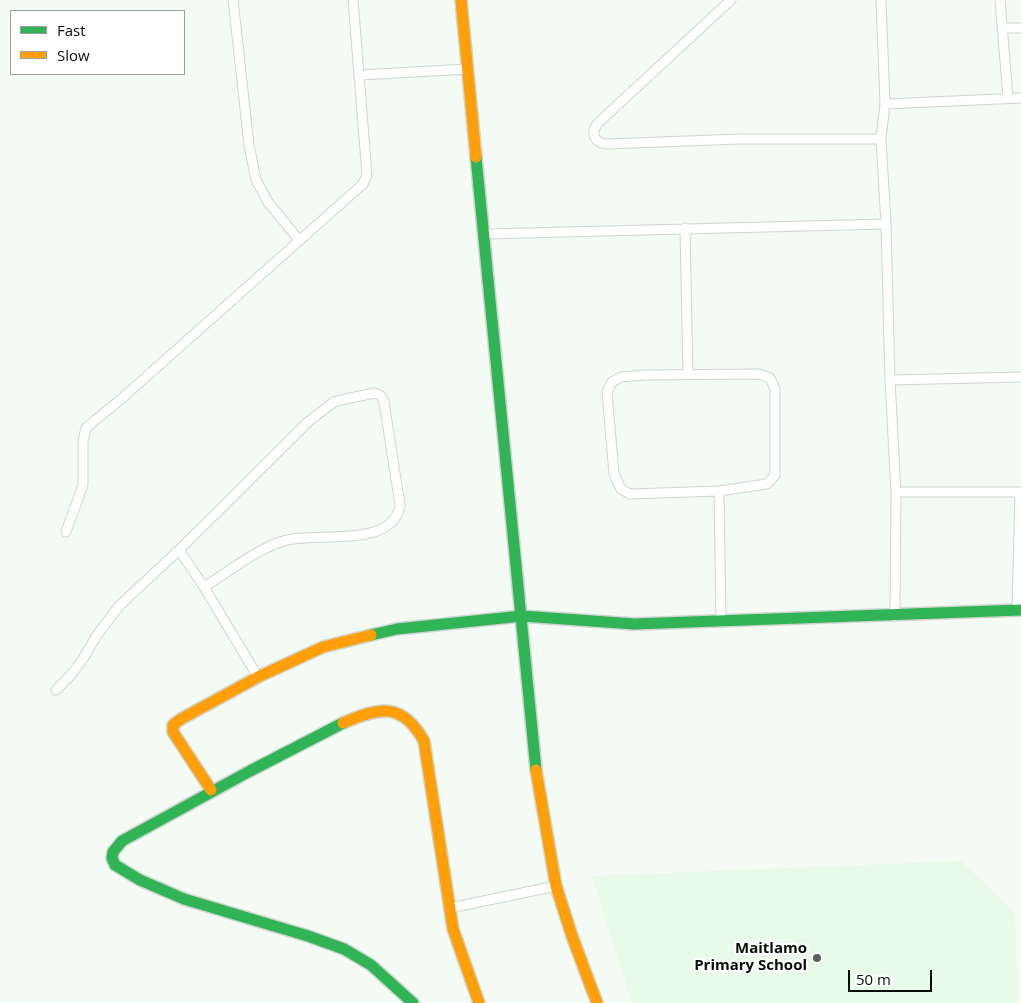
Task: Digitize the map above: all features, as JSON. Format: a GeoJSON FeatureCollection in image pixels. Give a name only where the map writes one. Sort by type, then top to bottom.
{"type":"FeatureCollection","features":[{"type":"Feature","properties":{"kind":"street"},"geometry":{"type":"LineString","coordinates":[[233,0],[249,145],[256,180],[268,202],[300,240]]}},
{"type":"Feature","properties":{"kind":"street"},"geometry":{"type":"LineString","coordinates":[[66,532],[83,485],[83,441],[86,428],[363,184],[368,175],[353,0]]}},
{"type":"Feature","properties":{"kind":"street"},"geometry":{"type":"LineString","coordinates":[[461,0],[538,787],[556,886],[597,1003]]}},
{"type":"Feature","properties":{"kind":"street"},"geometry":{"type":"LineString","coordinates":[[731,0],[598,123],[593,131],[594,137],[598,141],[607,144],[731,139],[881,139]]}},
{"type":"Feature","properties":{"kind":"street"},"geometry":{"type":"LineString","coordinates":[[881,0],[885,104],[881,139],[896,492],[896,616]]}},
{"type":"Feature","properties":{"kind":"street"},"geometry":{"type":"LineString","coordinates":[[1000,0],[1008,98]]}},
{"type":"Feature","properties":{"kind":"street"},"geometry":{"type":"LineString","coordinates":[[1003,28],[1021,28]]}},
{"type":"Feature","properties":{"kind":"street"},"geometry":{"type":"LineString","coordinates":[[360,75],[468,69]]}},
{"type":"Feature","properties":{"kind":"street"},"geometry":{"type":"LineString","coordinates":[[885,104],[1021,98]]}},
{"type":"Feature","properties":{"kind":"street"},"geometry":{"type":"LineString","coordinates":[[485,234],[886,224]]}},
{"type":"Feature","properties":{"kind":"street"},"geometry":{"type":"LineString","coordinates":[[685,228],[688,375]]}},
{"type":"Feature","properties":{"kind":"street"},"geometry":{"type":"LineString","coordinates":[[759,374],[770,378],[775,389],[775,469],[772,480],[767,484],[719,491],[630,494],[621,489],[614,474],[607,392],[612,382],[620,376],[759,374]]}},
{"type":"Feature","properties":{"kind":"street"},"geometry":{"type":"LineString","coordinates":[[890,380],[1021,377]]}},
{"type":"Feature","properties":{"kind":"street"},"geometry":{"type":"LineString","coordinates":[[56,690],[83,660],[97,635],[119,606],[179,550],[309,421],[334,402],[345,398],[375,393],[381,396],[384,402],[400,505],[393,520],[380,530],[363,536],[299,538],[282,542],[264,549],[204,587]]}},
{"type":"Feature","properties":{"kind":"street"},"geometry":{"type":"LineString","coordinates":[[719,491],[721,622]]}},
{"type":"Feature","properties":{"kind":"street"},"geometry":{"type":"LineString","coordinates":[[211,790],[173,732],[173,725],[258,677],[323,647],[342,641],[396,629],[522,616],[634,624],[721,622],[764,618],[896,616],[1019,610],[1021,492],[896,492]]}},
{"type":"Feature","properties":{"kind":"street"},"geometry":{"type":"LineString","coordinates":[[179,550],[204,587],[258,677]]}},
{"type":"Feature","properties":{"kind":"street"},"geometry":{"type":"LineString","coordinates":[[413,1003],[371,964],[344,949],[308,936],[184,899],[140,880],[115,865],[112,858],[113,852],[122,841],[211,790],[335,727],[370,714],[388,711],[402,715],[415,725],[424,741],[454,929],[479,1003]]}},
{"type":"Feature","properties":{"kind":"street"},"geometry":{"type":"LineString","coordinates":[[450,908],[556,886]]}},
{"type":"Feature","properties":{"kind":"shaded area","name":"Maitlamo Primary School"},"geometry":{"type":"Polygon","coordinates":[[[961,861],[1015,913],[1018,1003],[632,1003],[592,876],[961,861]]]}},
{"type":"Feature","properties":{"kind":"traffic: fast"},"geometry":{"type":"LineString","coordinates":[[476,157],[536,770]]}},
{"type":"Feature","properties":{"kind":"traffic: fast"},"geometry":{"type":"LineString","coordinates":[[371,635],[397,629],[522,616],[634,624],[1021,610]]}},
{"type":"Feature","properties":{"kind":"traffic: fast"},"geometry":{"type":"LineString","coordinates":[[343,723],[122,841],[113,852],[112,858],[115,865],[140,880],[184,899],[308,936],[344,949],[371,965],[413,1003]]}},
{"type":"Feature","properties":{"kind":"traffic: slow"},"geometry":{"type":"LineString","coordinates":[[461,0],[476,157]]}},
{"type":"Feature","properties":{"kind":"traffic: slow"},"geometry":{"type":"LineString","coordinates":[[211,790],[173,732],[173,725],[258,677],[323,647],[371,635]]}},
{"type":"Feature","properties":{"kind":"traffic: slow"},"geometry":{"type":"LineString","coordinates":[[343,723],[379,711],[389,711],[407,719],[416,728],[424,741],[453,929],[479,1003]]}},
{"type":"Feature","properties":{"kind":"traffic: slow"},"geometry":{"type":"LineString","coordinates":[[536,770],[556,886],[597,1003]]}},
{"type":"Feature","properties":{"kind":"place","name":"Maitlamo Primary School"},"geometry":{"type":"Point","coordinates":[817,958]}}]}
